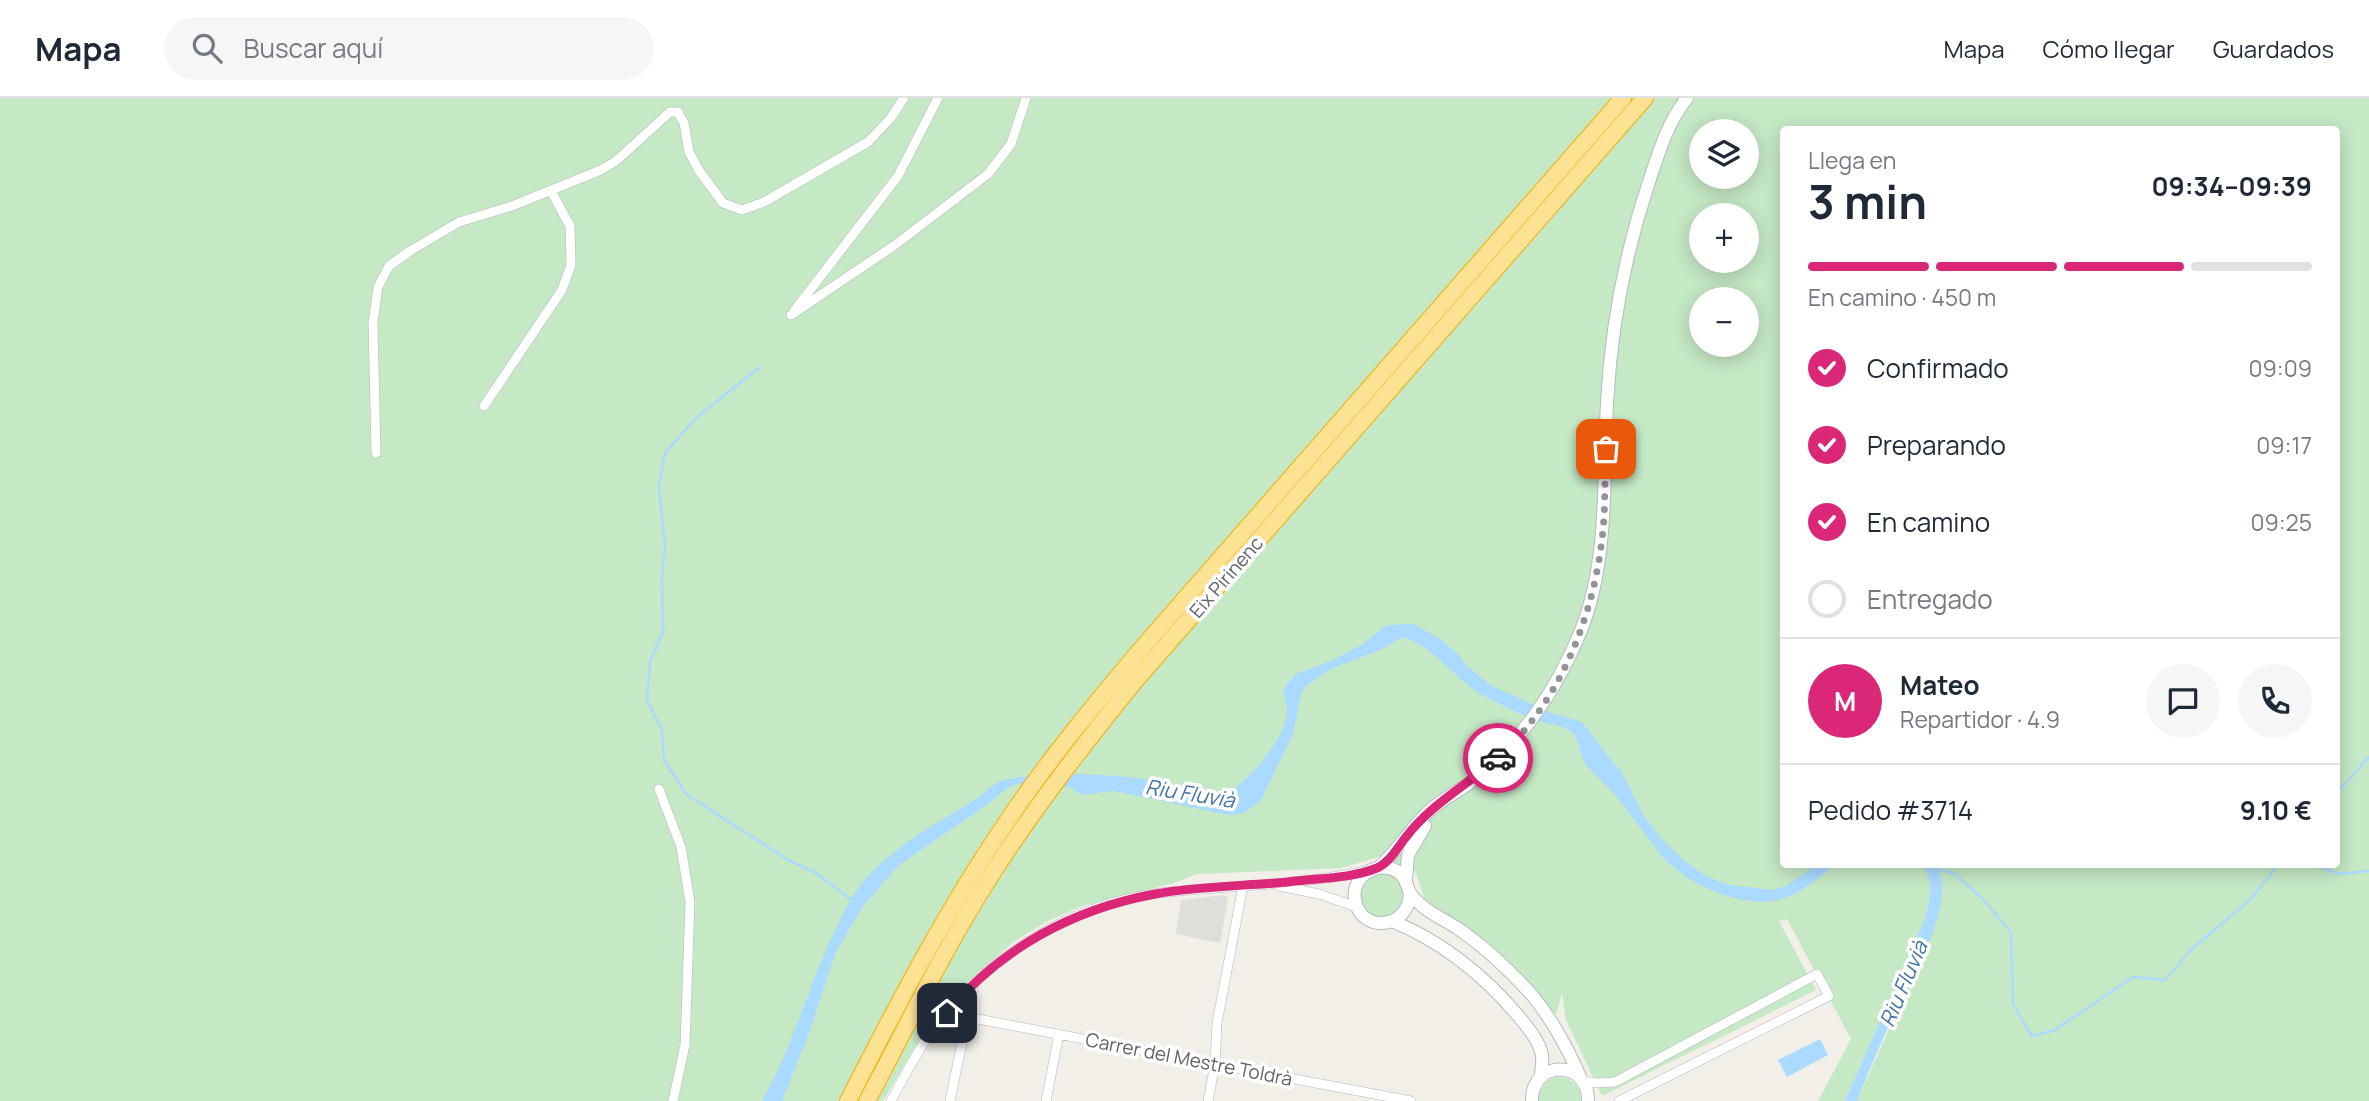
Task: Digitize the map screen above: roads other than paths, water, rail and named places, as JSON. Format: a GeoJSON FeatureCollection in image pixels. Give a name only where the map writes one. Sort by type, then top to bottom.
{"type":"FeatureCollection","features":[{"type":"Feature","properties":{"kind":"highway","name":"Eix Pirinenc"},"geometry":{"type":"LineString","coordinates":[[848,1101],[941,925],[995,839],[1081,720],[1623,98]]}},
{"type":"Feature","properties":{"kind":"highway","name":"Eix Pirinenc"},"geometry":{"type":"LineString","coordinates":[[867,1101],[958,931],[1049,790],[1103,720],[1646,98]]}},
{"type":"Feature","properties":{"kind":"street"},"geometry":{"type":"LineString","coordinates":[[376,453],[373,323],[378,287],[389,266],[459,222],[512,206],[601,170],[616,161],[670,112],[678,112],[684,123],[689,152],[723,203],[743,210],[764,202],[868,142],[890,119],[904,98]]}},
{"type":"Feature","properties":{"kind":"street"},"geometry":{"type":"LineString","coordinates":[[938,98],[898,176],[791,315],[895,246],[988,174],[1011,144],[1023,114],[1026,98]]}},
{"type":"Feature","properties":{"kind":"street"},"geometry":{"type":"LineString","coordinates":[[1456,792],[1415,840],[1408,855],[1408,907],[1392,921],[1372,921],[1357,907],[1354,893],[1363,875],[1374,869],[1428,812],[1487,767],[1520,735],[1539,710],[1564,668],[1583,626],[1595,579],[1604,519],[1608,390],[1624,274],[1637,219],[1665,135],[1687,98]]}},
{"type":"Feature","properties":{"kind":"street"},"geometry":{"type":"LineString","coordinates":[[484,405],[562,290],[571,265],[570,226],[551,191]]}},
{"type":"Feature","properties":{"kind":"street"},"geometry":{"type":"LineString","coordinates":[[659,789],[681,847],[690,902],[685,1045],[673,1101]]}},
{"type":"Feature","properties":{"kind":"street"},"geometry":{"type":"LineString","coordinates":[[891,1101],[933,1029],[960,996],[1017,947],[1038,935],[1084,914],[1156,894],[1274,885],[1374,869],[1395,870],[1425,908],[1458,929],[1492,956],[1532,996],[1568,1048],[1588,1094],[1588,1101]]}},
{"type":"Feature","properties":{"kind":"street"},"geometry":{"type":"LineString","coordinates":[[1274,885],[1319,894],[1357,907]]}},
{"type":"Feature","properties":{"kind":"street"},"geometry":{"type":"LineString","coordinates":[[1208,1101],[1215,1064],[1217,1023],[1243,886]]}},
{"type":"Feature","properties":{"kind":"street"},"geometry":{"type":"LineString","coordinates":[[1392,921],[1415,930],[1443,948],[1472,969],[1504,1000],[1530,1031],[1542,1054],[1541,1076]]}},
{"type":"Feature","properties":{"kind":"street"},"geometry":{"type":"LineString","coordinates":[[1530,1099],[1534,1085],[1541,1076],[1561,1069],[1568,1070],[1582,1079],[1615,1082],[1817,974],[1829,996],[1619,1101]]}},
{"type":"Feature","properties":{"kind":"street"},"geometry":{"type":"LineString","coordinates":[[950,1101],[974,984]]}},
{"type":"Feature","properties":{"kind":"street","name":"Carrer del Mestre Toldrà"},"geometry":{"type":"LineString","coordinates":[[967,1017],[1215,1064],[1368,1097],[1411,1101]]}},
{"type":"Feature","properties":{"kind":"street"},"geometry":{"type":"LineString","coordinates":[[1046,1101],[1059,1034]]}},
{"type":"Feature","properties":{"kind":"water","name":"Riu Fluvià"},"geometry":{"type":"Polygon","coordinates":[[[1414,624],[1440,639],[1492,686],[1552,713],[1582,722],[1624,776],[1642,813],[1658,835],[1683,860],[1707,877],[1729,885],[1773,890],[1786,886],[1813,868],[1831,868],[1801,891],[1770,901],[1737,898],[1704,887],[1688,878],[1663,857],[1616,796],[1587,766],[1572,732],[1505,707],[1484,696],[1425,648],[1403,637],[1380,650],[1331,669],[1305,687],[1301,694],[1293,735],[1261,800],[1244,813],[1229,815],[1114,791],[1081,795],[1072,788],[1049,783],[1016,784],[1005,789],[991,802],[898,866],[863,906],[835,954],[810,1031],[782,1101],[762,1101],[782,1061],[824,956],[848,905],[868,876],[902,846],[977,798],[995,783],[1017,778],[1053,774],[1092,775],[1144,779],[1203,791],[1231,790],[1250,775],[1276,742],[1287,715],[1283,692],[1288,682],[1296,674],[1333,660],[1363,644],[1385,626],[1414,624]]]}},
{"type":"Feature","properties":{"kind":"water","name":"Riu Fluvià"},"geometry":{"type":"Polygon","coordinates":[[[1924,868],[1938,868],[1942,881],[1942,898],[1932,934],[1894,1013],[1857,1101],[1845,1101],[1924,921],[1930,884],[1924,868]]]}},
{"type":"Feature","properties":{"kind":"water"},"geometry":{"type":"Polygon","coordinates":[[[1820,1039],[1828,1055],[1787,1077],[1778,1060],[1820,1039]]]}},
{"type":"Feature","properties":{"kind":"waterway"},"geometry":{"type":"LineString","coordinates":[[760,367],[696,418],[665,453],[659,486],[665,546],[662,577],[663,631],[650,662],[647,699],[662,731],[664,760],[686,794],[788,860],[816,873],[853,901]]}},
{"type":"Feature","properties":{"kind":"waterway"},"geometry":{"type":"LineString","coordinates":[[2340,790],[2369,757]]}},
{"type":"Feature","properties":{"kind":"waterway"},"geometry":{"type":"LineString","coordinates":[[1936,868],[1955,874],[1983,899],[2011,933],[2013,1004],[2032,1036],[2055,1030],[2133,977],[2165,980],[2191,950],[2251,899],[2276,868]]}},
{"type":"Feature","properties":{"kind":"waterway"},"geometry":{"type":"LineString","coordinates":[[2322,868],[2339,874],[2369,871]]}}]}
